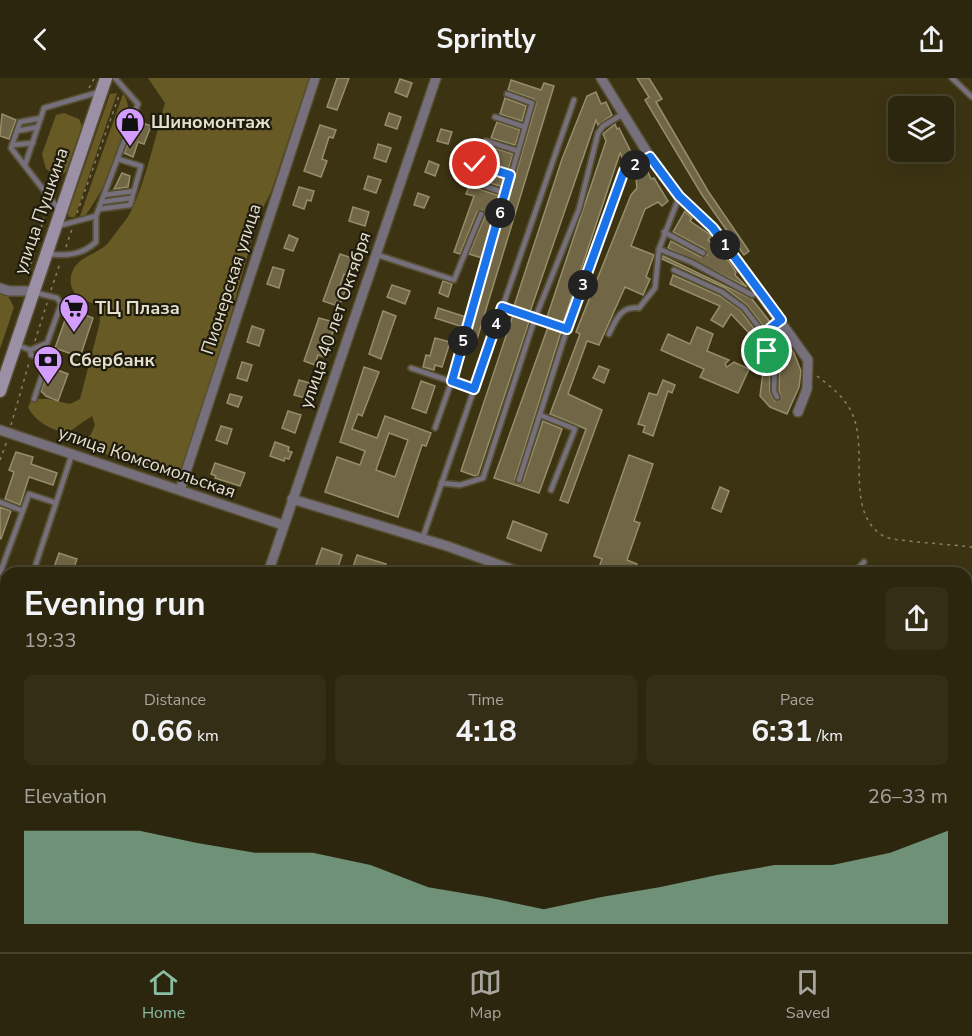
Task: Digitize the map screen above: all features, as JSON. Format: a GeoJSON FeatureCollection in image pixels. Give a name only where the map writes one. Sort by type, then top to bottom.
{"type":"FeatureCollection","features":[{"type":"Feature","properties":{"kind":"main road","name":"улица Пушкина"},"geometry":{"type":"LineString","coordinates":[[0,392],[2,376],[15,345],[106,78]]}},
{"type":"Feature","properties":{"kind":"street","name":"Пионерская улица"},"geometry":{"type":"LineString","coordinates":[[180,490],[315,78]]}},
{"type":"Feature","properties":{"kind":"street","name":"улица 40 лет Октября"},"geometry":{"type":"LineString","coordinates":[[270,567],[436,78]]}},
{"type":"Feature","properties":{"kind":"street"},"geometry":{"type":"LineString","coordinates":[[601,78],[650,157],[679,196],[713,228],[808,360],[807,388],[798,412]]}},
{"type":"Feature","properties":{"kind":"street"},"geometry":{"type":"LineString","coordinates":[[0,288],[9,291],[32,291]]}},
{"type":"Feature","properties":{"kind":"street","name":"улица Комсомольская"},"geometry":{"type":"LineString","coordinates":[[5,431],[283,525]]}},
{"type":"Feature","properties":{"kind":"street"},"geometry":{"type":"LineString","coordinates":[[292,499],[504,567]]}},
{"type":"Feature","properties":{"kind":"lane"},"geometry":{"type":"LineString","coordinates":[[46,254],[79,254],[96,242],[96,216],[138,104],[115,78]]}},
{"type":"Feature","properties":{"kind":"lane"},"geometry":{"type":"LineString","coordinates":[[952,78],[972,98]]}},
{"type":"Feature","properties":{"kind":"lane"},"geometry":{"type":"LineString","coordinates":[[25,165],[44,108],[101,91]]}},
{"type":"Feature","properties":{"kind":"lane"},"geometry":{"type":"LineString","coordinates":[[435,428],[452,381],[532,103],[507,94]]}},
{"type":"Feature","properties":{"kind":"lane"},"geometry":{"type":"LineString","coordinates":[[422,540],[574,100]]}},
{"type":"Feature","properties":{"kind":"lane"},"geometry":{"type":"LineString","coordinates":[[441,483],[460,485],[483,478],[535,318],[579,209],[598,133],[603,126],[623,114]]}},
{"type":"Feature","properties":{"kind":"lane"},"geometry":{"type":"LineString","coordinates":[[495,117],[525,127]]}},
{"type":"Feature","properties":{"kind":"lane"},"geometry":{"type":"LineString","coordinates":[[41,118],[20,122],[11,148],[60,212]]}},
{"type":"Feature","properties":{"kind":"lane"},"geometry":{"type":"LineString","coordinates":[[17,131],[38,128]]}},
{"type":"Feature","properties":{"kind":"lane"},"geometry":{"type":"LineString","coordinates":[[486,141],[518,151]]}},
{"type":"Feature","properties":{"kind":"lane"},"geometry":{"type":"LineString","coordinates":[[12,145],[33,143]]}},
{"type":"Feature","properties":{"kind":"lane"},"geometry":{"type":"LineString","coordinates":[[519,480],[567,329],[624,171],[650,157]]}},
{"type":"Feature","properties":{"kind":"lane"},"geometry":{"type":"LineString","coordinates":[[99,209],[130,205],[141,166],[118,159]]}},
{"type":"Feature","properties":{"kind":"lane"},"geometry":{"type":"LineString","coordinates":[[475,164],[510,175]]}},
{"type":"Feature","properties":{"kind":"lane"},"geometry":{"type":"LineString","coordinates":[[468,181],[506,192]]}},
{"type":"Feature","properties":{"kind":"lane"},"geometry":{"type":"LineString","coordinates":[[104,195],[134,191]]}},
{"type":"Feature","properties":{"kind":"lane"},"geometry":{"type":"LineString","coordinates":[[609,334],[619,314],[630,307],[639,308],[654,288],[659,249],[679,196]]}},
{"type":"Feature","properties":{"kind":"lane"},"geometry":{"type":"LineString","coordinates":[[102,202],[131,198]]}},
{"type":"Feature","properties":{"kind":"lane"},"geometry":{"type":"LineString","coordinates":[[375,254],[454,280],[481,214]]}},
{"type":"Feature","properties":{"kind":"lane"},"geometry":{"type":"LineString","coordinates":[[55,226],[74,224],[96,216]]}},
{"type":"Feature","properties":{"kind":"lane"},"geometry":{"type":"LineString","coordinates":[[664,232],[703,253]]}},
{"type":"Feature","properties":{"kind":"lane"},"geometry":{"type":"LineString","coordinates":[[659,249],[691,262],[752,295],[759,292]]}},
{"type":"Feature","properties":{"kind":"lane"},"geometry":{"type":"LineString","coordinates":[[675,270],[722,292],[744,308],[764,334]]}},
{"type":"Feature","properties":{"kind":"lane"},"geometry":{"type":"LineString","coordinates":[[31,351],[47,343],[61,304],[60,301],[49,296],[32,291]]}},
{"type":"Feature","properties":{"kind":"lane"},"geometry":{"type":"LineString","coordinates":[[502,307],[567,329]]}},
{"type":"Feature","properties":{"kind":"lane"},"geometry":{"type":"LineString","coordinates":[[777,397],[774,391],[775,364],[762,342],[764,334],[781,320]]}},
{"type":"Feature","properties":{"kind":"lane"},"geometry":{"type":"LineString","coordinates":[[15,345],[47,361],[34,399]]}},
{"type":"Feature","properties":{"kind":"lane"},"geometry":{"type":"LineString","coordinates":[[411,368],[474,389]]}},
{"type":"Feature","properties":{"kind":"lane"},"geometry":{"type":"LineString","coordinates":[[540,415],[575,429],[551,490]]}},
{"type":"Feature","properties":{"kind":"lane"},"geometry":{"type":"LineString","coordinates":[[35,567],[72,454]]}},
{"type":"Feature","properties":{"kind":"lane"},"geometry":{"type":"LineString","coordinates":[[2,567],[29,494],[56,503]]}},
{"type":"Feature","properties":{"kind":"lane"},"geometry":{"type":"LineString","coordinates":[[0,502],[23,511]]}},
{"type":"Feature","properties":{"kind":"lane"},"geometry":{"type":"LineString","coordinates":[[860,567],[864,562]]}},
{"type":"Feature","properties":{"kind":"path"},"geometry":{"type":"LineString","coordinates":[[0,460],[5,431],[31,351],[122,87]]}},
{"type":"Feature","properties":{"kind":"path"},"geometry":{"type":"LineString","coordinates":[[809,369],[843,396],[856,425],[861,500],[869,524],[886,538],[972,547]]}},
{"type":"Feature","properties":{"kind":"shaded area"},"geometry":{"type":"Polygon","coordinates":[[[148,78],[309,78],[271,192],[258,218],[212,383],[181,478],[80,446],[72,440],[90,436],[95,425],[92,416],[67,433],[44,424],[28,407],[32,399],[48,399],[70,404],[80,399],[100,322],[99,306],[75,293],[71,276],[73,269],[81,260],[108,243],[125,221],[137,198],[165,103],[148,78]]]}},
{"type":"Feature","properties":{"kind":"shaded area"},"geometry":{"type":"Polygon","coordinates":[[[117,93],[75,217],[69,217],[68,213],[110,94],[117,93]]]}},
{"type":"Feature","properties":{"kind":"shaded area"},"geometry":{"type":"Polygon","coordinates":[[[123,94],[128,105],[128,120],[124,138],[109,176],[83,218],[80,216],[123,94]]]}},
{"type":"Feature","properties":{"kind":"shaded area"},"geometry":{"type":"Polygon","coordinates":[[[64,113],[79,119],[82,126],[66,172],[59,176],[46,169],[42,154],[56,115],[64,113]]]}},
{"type":"Feature","properties":{"kind":"shaded area"},"geometry":{"type":"Polygon","coordinates":[[[0,292],[8,296],[14,307],[0,349],[0,292]]]}},
{"type":"Feature","properties":{"kind":"building"},"geometry":{"type":"Polygon","coordinates":[[[337,78],[349,78],[337,110],[327,107],[337,78]]]}},
{"type":"Feature","properties":{"kind":"building"},"geometry":{"type":"Polygon","coordinates":[[[637,78],[649,78],[662,99],[656,102],[708,191],[749,251],[744,255],[702,195],[645,100],[649,97],[637,78]]]}},
{"type":"Feature","properties":{"kind":"building"},"geometry":{"type":"Polygon","coordinates":[[[400,79],[412,83],[407,97],[395,92],[400,79]]]}},
{"type":"Feature","properties":{"kind":"building"},"geometry":{"type":"Polygon","coordinates":[[[511,80],[541,90],[544,83],[554,86],[477,339],[469,337],[536,104],[534,99],[508,90],[511,80]]]}},
{"type":"Feature","properties":{"kind":"building"},"geometry":{"type":"Polygon","coordinates":[[[596,92],[601,104],[606,102],[612,115],[598,125],[596,120],[530,312],[514,306],[562,159],[587,96],[596,92]]]}},
{"type":"Feature","properties":{"kind":"building"},"geometry":{"type":"Polygon","coordinates":[[[505,98],[526,106],[522,121],[500,114],[505,98]]]}},
{"type":"Feature","properties":{"kind":"building"},"geometry":{"type":"Polygon","coordinates":[[[389,113],[401,117],[397,129],[385,125],[389,113]]]}},
{"type":"Feature","properties":{"kind":"building"},"geometry":{"type":"Polygon","coordinates":[[[2,114],[16,120],[9,139],[0,136],[2,114]]]}},
{"type":"Feature","properties":{"kind":"building"},"geometry":{"type":"Polygon","coordinates":[[[137,121],[151,126],[144,144],[138,142],[133,157],[124,153],[137,121]]]}},
{"type":"Feature","properties":{"kind":"building"},"geometry":{"type":"Polygon","coordinates":[[[497,122],[520,130],[515,145],[491,138],[497,122]]]}},
{"type":"Feature","properties":{"kind":"building"},"geometry":{"type":"Polygon","coordinates":[[[615,124],[635,160],[626,165],[620,153],[563,323],[547,317],[606,141],[603,134],[615,124]]]}},
{"type":"Feature","properties":{"kind":"building"},"geometry":{"type":"Polygon","coordinates":[[[320,125],[336,130],[333,138],[329,137],[322,159],[327,161],[321,177],[304,171],[320,125]]]}},
{"type":"Feature","properties":{"kind":"building"},"geometry":{"type":"Polygon","coordinates":[[[441,129],[452,132],[448,144],[437,141],[441,129]]]}},
{"type":"Feature","properties":{"kind":"building"},"geometry":{"type":"Polygon","coordinates":[[[378,144],[391,148],[386,162],[374,158],[378,144]]]}},
{"type":"Feature","properties":{"kind":"building"},"geometry":{"type":"Polygon","coordinates":[[[482,144],[513,154],[508,170],[477,160],[482,144]]]}},
{"type":"Feature","properties":{"kind":"building"},"geometry":{"type":"Polygon","coordinates":[[[429,161],[439,165],[435,176],[425,172],[429,161]]]}},
{"type":"Feature","properties":{"kind":"building"},"geometry":{"type":"Polygon","coordinates":[[[645,165],[651,179],[654,178],[668,201],[662,206],[658,202],[645,209],[631,246],[654,255],[646,277],[650,279],[643,295],[625,287],[599,345],[587,341],[568,394],[602,410],[568,503],[560,500],[586,429],[550,414],[580,334],[576,332],[631,195],[637,188],[635,170],[645,165]]]}},
{"type":"Feature","properties":{"kind":"building"},"geometry":{"type":"Polygon","coordinates":[[[474,169],[506,178],[503,187],[471,177],[474,169]]]}},
{"type":"Feature","properties":{"kind":"building"},"geometry":{"type":"Polygon","coordinates":[[[122,173],[130,176],[128,187],[114,189],[122,173]]]}},
{"type":"Feature","properties":{"kind":"building"},"geometry":{"type":"Polygon","coordinates":[[[368,176],[381,180],[376,193],[364,189],[368,176]]]}},
{"type":"Feature","properties":{"kind":"building"},"geometry":{"type":"Polygon","coordinates":[[[469,186],[500,196],[482,258],[469,254],[485,216],[482,210],[477,212],[460,254],[454,252],[474,196],[466,194],[469,186]]]}},
{"type":"Feature","properties":{"kind":"building"},"geometry":{"type":"Polygon","coordinates":[[[299,187],[314,191],[311,201],[307,200],[304,209],[293,205],[299,187]]]}},
{"type":"Feature","properties":{"kind":"building"},"geometry":{"type":"Polygon","coordinates":[[[418,193],[429,197],[424,208],[414,205],[418,193]]]}},
{"type":"Feature","properties":{"kind":"building"},"geometry":{"type":"Polygon","coordinates":[[[353,207],[369,212],[365,226],[349,221],[353,207]]]}},
{"type":"Feature","properties":{"kind":"building"},"geometry":{"type":"Polygon","coordinates":[[[685,211],[692,218],[690,221],[711,236],[708,240],[720,250],[717,254],[729,261],[736,272],[735,275],[747,287],[668,248],[671,241],[701,257],[707,255],[705,249],[673,232],[685,211]]]}},
{"type":"Feature","properties":{"kind":"building"},"geometry":{"type":"Polygon","coordinates":[[[289,235],[298,239],[293,251],[284,248],[289,235]]]}},
{"type":"Feature","properties":{"kind":"building"},"geometry":{"type":"Polygon","coordinates":[[[340,254],[352,258],[350,264],[355,266],[351,277],[344,274],[339,289],[345,291],[340,304],[336,302],[335,305],[323,301],[340,254]]]}},
{"type":"Feature","properties":{"kind":"building"},"geometry":{"type":"Polygon","coordinates":[[[663,256],[752,299],[770,322],[764,327],[747,305],[725,288],[662,259],[663,256]]]}},
{"type":"Feature","properties":{"kind":"building"},"geometry":{"type":"Polygon","coordinates":[[[273,267],[284,270],[279,288],[267,284],[273,267]]]}},
{"type":"Feature","properties":{"kind":"building"},"geometry":{"type":"Polygon","coordinates":[[[673,275],[720,296],[741,311],[755,330],[749,333],[731,314],[723,327],[711,320],[720,306],[670,284],[673,275]]]}},
{"type":"Feature","properties":{"kind":"building"},"geometry":{"type":"Polygon","coordinates":[[[443,281],[452,284],[448,297],[439,293],[443,281]]]}},
{"type":"Feature","properties":{"kind":"building"},"geometry":{"type":"Polygon","coordinates":[[[392,285],[410,291],[405,304],[387,297],[392,285]]]}},
{"type":"Feature","properties":{"kind":"building"},"geometry":{"type":"Polygon","coordinates":[[[438,308],[466,317],[463,327],[435,318],[438,308]]]}},
{"type":"Feature","properties":{"kind":"building","name":"ТЦ Плаза"},"geometry":{"type":"Polygon","coordinates":[[[69,309],[93,318],[80,357],[55,348],[69,309]]]}},
{"type":"Feature","properties":{"kind":"building"},"geometry":{"type":"Polygon","coordinates":[[[383,311],[396,316],[381,359],[369,354],[383,311]]]}},
{"type":"Feature","properties":{"kind":"building"},"geometry":{"type":"Polygon","coordinates":[[[513,315],[529,322],[478,475],[475,476],[461,471],[513,315]]]}},
{"type":"Feature","properties":{"kind":"building"},"geometry":{"type":"Polygon","coordinates":[[[319,318],[330,321],[328,327],[334,329],[324,357],[318,355],[315,365],[304,361],[319,318]]]}},
{"type":"Feature","properties":{"kind":"building"},"geometry":{"type":"Polygon","coordinates":[[[252,326],[264,330],[259,346],[247,342],[252,326]]]}},
{"type":"Feature","properties":{"kind":"building"},"geometry":{"type":"Polygon","coordinates":[[[548,327],[561,332],[515,479],[518,484],[523,481],[543,421],[562,429],[539,493],[494,478],[548,327]]]}},
{"type":"Feature","properties":{"kind":"building"},"geometry":{"type":"Polygon","coordinates":[[[697,327],[713,334],[707,351],[729,360],[725,364],[727,367],[734,362],[749,369],[738,393],[700,377],[704,369],[661,350],[668,334],[690,344],[697,327]]]}},
{"type":"Feature","properties":{"kind":"building"},"geometry":{"type":"Polygon","coordinates":[[[776,329],[794,353],[801,371],[799,387],[787,414],[770,407],[760,396],[764,363],[769,363],[770,392],[775,401],[781,398],[780,363],[768,342],[774,339],[771,335],[776,329]]]}},
{"type":"Feature","properties":{"kind":"building"},"geometry":{"type":"Polygon","coordinates":[[[435,338],[450,342],[442,367],[435,365],[434,370],[423,367],[426,355],[430,356],[435,338]]]}},
{"type":"Feature","properties":{"kind":"building"},"geometry":{"type":"Polygon","coordinates":[[[242,362],[252,365],[247,381],[237,378],[242,362]]]}},
{"type":"Feature","properties":{"kind":"building"},"geometry":{"type":"Polygon","coordinates":[[[599,366],[609,370],[604,383],[593,378],[599,366]]]}},
{"type":"Feature","properties":{"kind":"building"},"geometry":{"type":"Polygon","coordinates":[[[364,367],[379,372],[362,416],[358,414],[352,429],[377,438],[385,416],[431,433],[426,446],[422,445],[398,517],[325,492],[337,457],[360,465],[365,451],[340,442],[364,367]],[[389,433],[376,470],[395,477],[408,440],[389,433]]]}},
{"type":"Feature","properties":{"kind":"building"},"geometry":{"type":"Polygon","coordinates":[[[55,369],[68,374],[58,401],[41,391],[48,371],[55,369]]]}},
{"type":"Feature","properties":{"kind":"building"},"geometry":{"type":"Polygon","coordinates":[[[299,380],[310,383],[305,398],[294,395],[299,380]]]}},
{"type":"Feature","properties":{"kind":"building"},"geometry":{"type":"Polygon","coordinates":[[[663,380],[675,385],[672,393],[668,391],[653,436],[643,432],[645,426],[638,424],[649,393],[657,395],[663,380]]]}},
{"type":"Feature","properties":{"kind":"building"},"geometry":{"type":"Polygon","coordinates":[[[421,381],[435,386],[426,413],[412,408],[421,381]]]}},
{"type":"Feature","properties":{"kind":"building"},"geometry":{"type":"Polygon","coordinates":[[[230,394],[242,397],[238,407],[227,403],[230,394]]]}},
{"type":"Feature","properties":{"kind":"building"},"geometry":{"type":"Polygon","coordinates":[[[288,411],[301,415],[295,433],[282,428],[288,411]]]}},
{"type":"Feature","properties":{"kind":"building"},"geometry":{"type":"Polygon","coordinates":[[[221,426],[232,429],[227,444],[216,440],[221,426]]]}},
{"type":"Feature","properties":{"kind":"building"},"geometry":{"type":"Polygon","coordinates":[[[275,442],[289,447],[288,451],[292,452],[289,459],[285,458],[284,461],[270,456],[275,442]]]}},
{"type":"Feature","properties":{"kind":"building"},"geometry":{"type":"Polygon","coordinates":[[[16,452],[33,457],[31,464],[57,473],[53,485],[29,477],[20,505],[5,499],[14,472],[9,470],[16,452]]]}},
{"type":"Feature","properties":{"kind":"building"},"geometry":{"type":"Polygon","coordinates":[[[629,455],[653,464],[634,521],[640,523],[627,560],[637,564],[636,567],[599,567],[602,559],[594,556],[629,455]]]}},
{"type":"Feature","properties":{"kind":"building"},"geometry":{"type":"Polygon","coordinates":[[[215,463],[245,473],[240,486],[215,478],[216,476],[211,474],[215,463]]]}},
{"type":"Feature","properties":{"kind":"building"},"geometry":{"type":"Polygon","coordinates":[[[720,487],[729,491],[721,512],[712,508],[720,487]]]}},
{"type":"Feature","properties":{"kind":"building"},"geometry":{"type":"Polygon","coordinates":[[[0,507],[11,511],[1,539],[0,538],[0,507]]]}},
{"type":"Feature","properties":{"kind":"building"},"geometry":{"type":"Polygon","coordinates":[[[513,521],[547,534],[541,551],[507,538],[513,521]]]}},
{"type":"Feature","properties":{"kind":"building"},"geometry":{"type":"Polygon","coordinates":[[[322,548],[342,555],[338,567],[315,567],[322,548]]]}},
{"type":"Feature","properties":{"kind":"building"},"geometry":{"type":"Polygon","coordinates":[[[59,553],[77,559],[74,567],[54,567],[59,553]]]}},
{"type":"Feature","properties":{"kind":"building"},"geometry":{"type":"Polygon","coordinates":[[[357,555],[386,564],[385,567],[353,567],[357,555]]]}},
{"type":"Feature","properties":{"kind":"place","name":"Шиномонтаж"},"geometry":{"type":"Point","coordinates":[130,148]}},
{"type":"Feature","properties":{"kind":"place","name":"ТЦ Плаза"},"geometry":{"type":"Point","coordinates":[74,334]}},
{"type":"Feature","properties":{"kind":"place","name":"Сбербанк"},"geometry":{"type":"Point","coordinates":[48,386]}},
{"type":"Feature","properties":{"kind":"route"},"geometry":{"type":"LineString","coordinates":[[475,164],[510,175],[452,381],[474,389],[502,307],[567,329],[624,171],[650,157],[679,196],[713,228],[781,320],[764,334],[762,342],[767,351]]}}]}
